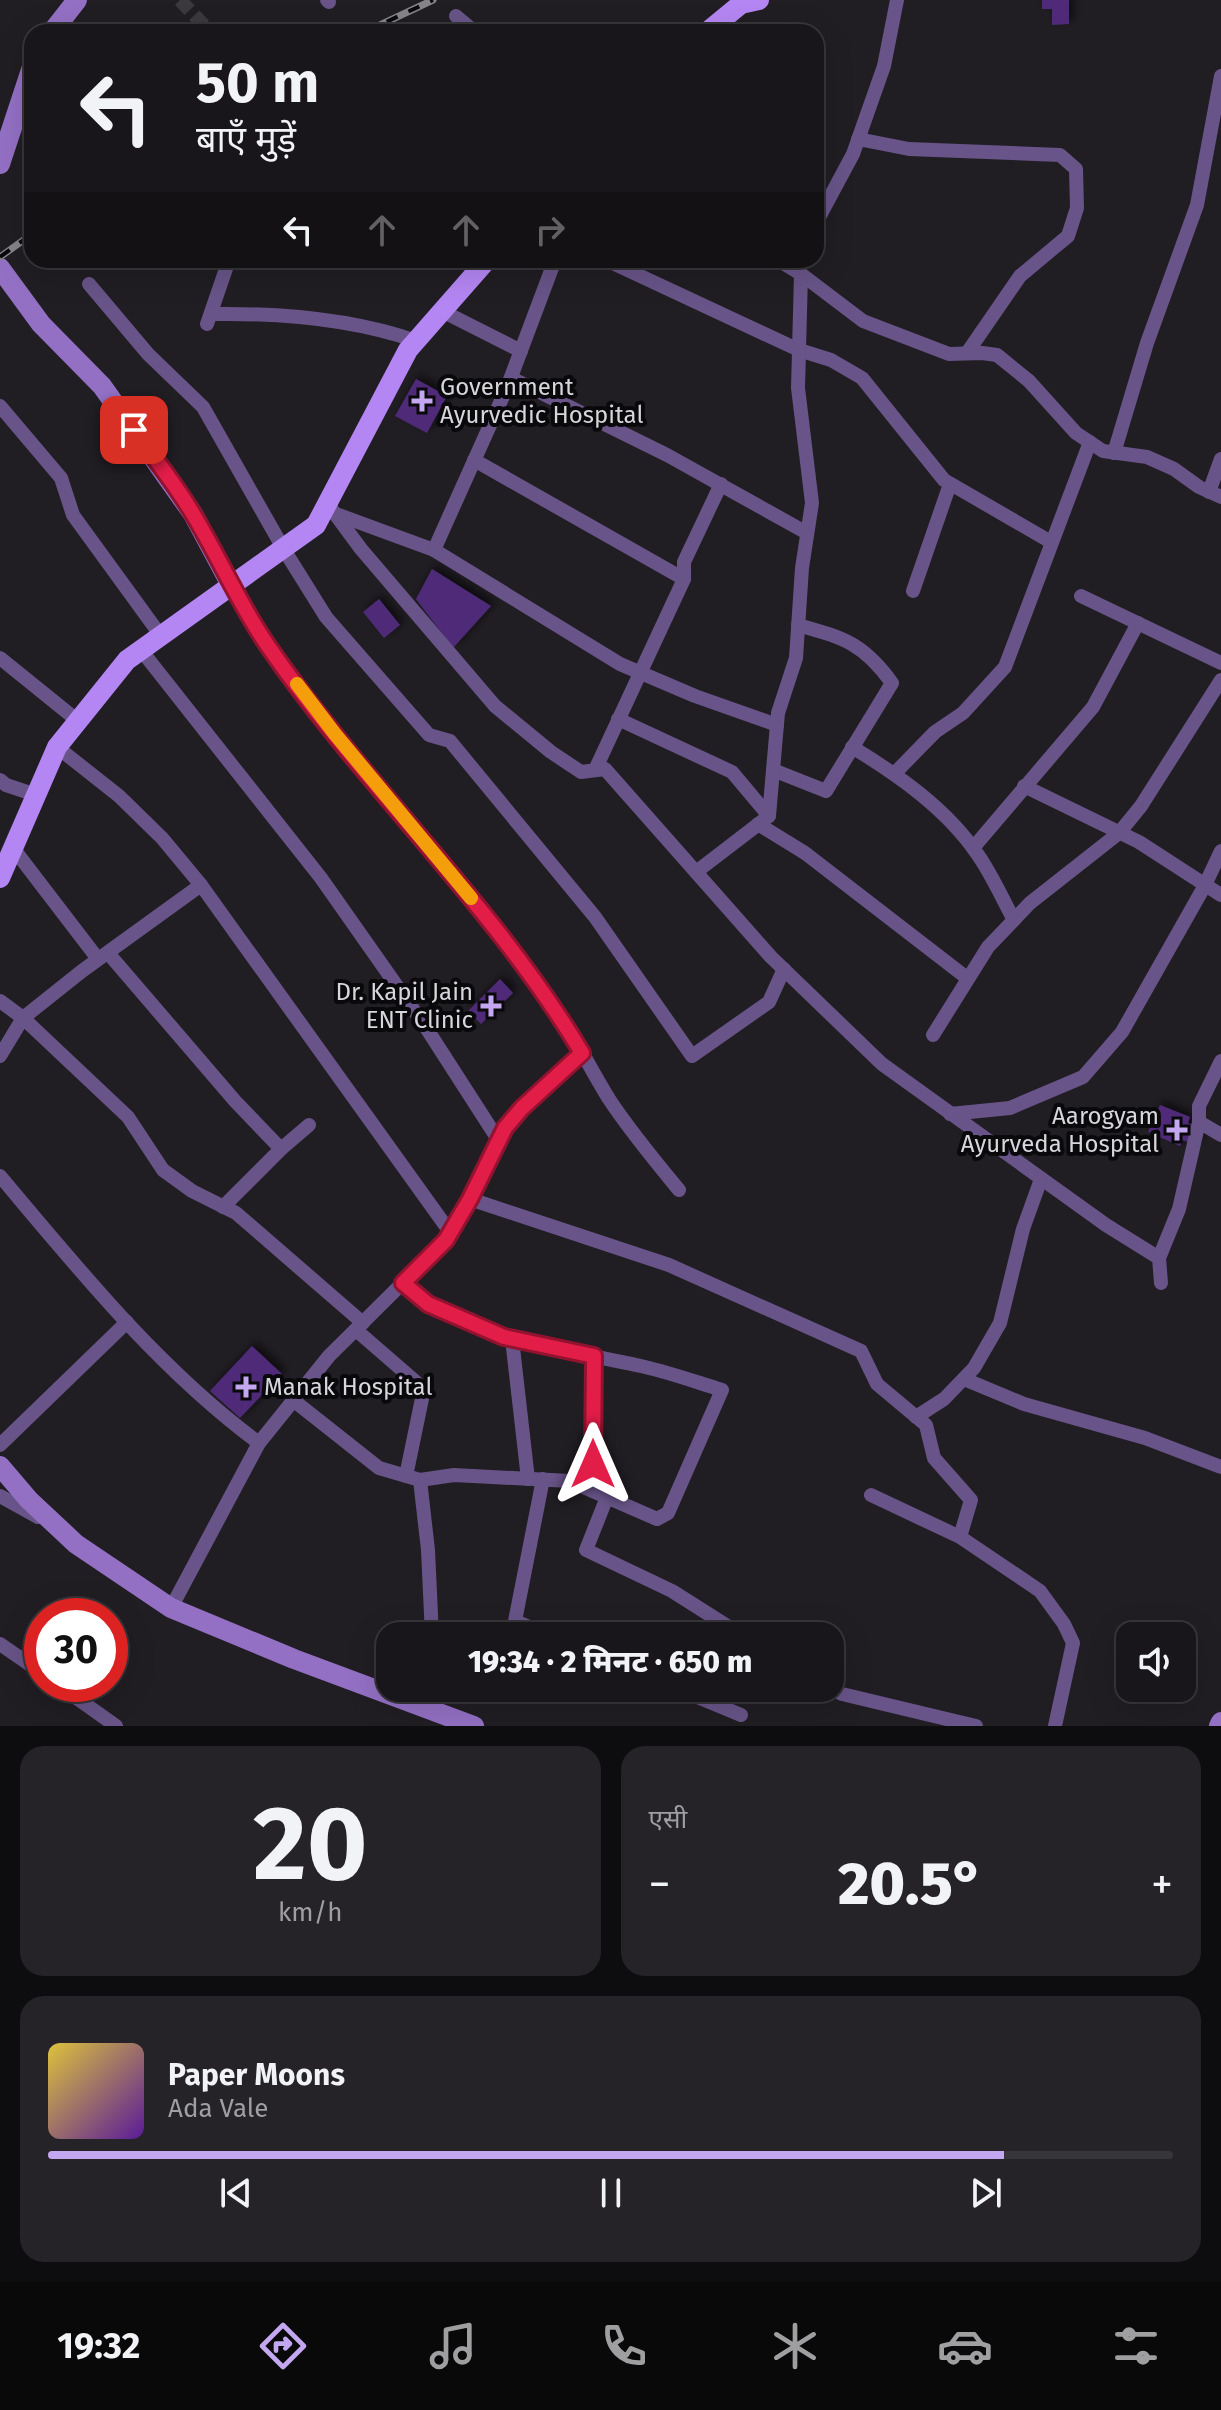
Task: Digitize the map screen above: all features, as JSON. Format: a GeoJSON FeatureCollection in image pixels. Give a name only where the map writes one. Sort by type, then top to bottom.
{"type":"FeatureCollection","features":[{"type":"Feature","properties":{"kind":"main road"},"geometry":{"type":"LineString","coordinates":[[717,24],[741,4],[759,0]]}},
{"type":"Feature","properties":{"kind":"main road"},"geometry":{"type":"LineString","coordinates":[[0,878],[57,747],[127,660],[316,525],[332,508],[408,350],[475,268]]}},
{"type":"Feature","properties":{"kind":"street"},"geometry":{"type":"LineString","coordinates":[[58,24],[77,0]]}},
{"type":"Feature","properties":{"kind":"street"},"geometry":{"type":"LineString","coordinates":[[824,208],[858,139],[884,66],[897,0]]}},
{"type":"Feature","properties":{"kind":"street"},"geometry":{"type":"LineString","coordinates":[[456,16],[466,24]]}},
{"type":"Feature","properties":{"kind":"street"},"geometry":{"type":"LineString","coordinates":[[1114,453],[1147,343],[1197,205],[1221,76]]}},
{"type":"Feature","properties":{"kind":"street"},"geometry":{"type":"LineString","coordinates":[[0,164],[24,91]]}},
{"type":"Feature","properties":{"kind":"street"},"geometry":{"type":"LineString","coordinates":[[858,139],[909,149],[1060,155],[1076,169],[1077,208],[1068,236],[1020,276],[967,353]]}},
{"type":"Feature","properties":{"kind":"street"},"geometry":{"type":"LineString","coordinates":[[824,192],[831,195]]}},
{"type":"Feature","properties":{"kind":"street"},"geometry":{"type":"LineString","coordinates":[[0,268],[41,324],[102,386],[193,514],[267,645],[335,734],[549,997],[611,1101],[679,1190]]}},
{"type":"Feature","properties":{"kind":"street"},"geometry":{"type":"LineString","coordinates":[[226,268],[209,319],[274,316],[385,330],[416,341]]}},
{"type":"Feature","properties":{"kind":"street"},"geometry":{"type":"LineString","coordinates":[[434,550],[511,378],[552,268]]}},
{"type":"Feature","properties":{"kind":"street"},"geometry":{"type":"LineString","coordinates":[[623,268],[799,350],[831,360],[862,378],[944,480],[1051,542]]}},
{"type":"Feature","properties":{"kind":"street"},"geometry":{"type":"LineString","coordinates":[[696,872],[764,820],[773,770],[778,713],[796,658],[812,503],[798,388],[796,268]]}},
{"type":"Feature","properties":{"kind":"street"},"geometry":{"type":"LineString","coordinates":[[797,268],[863,321],[949,354],[997,355],[1029,381],[1076,433],[1103,451],[1147,457],[1215,494],[1221,459]]}},
{"type":"Feature","properties":{"kind":"street"},"geometry":{"type":"LineString","coordinates":[[89,284],[148,354],[203,407],[326,617],[429,735],[450,741],[595,917],[692,1056],[769,1002],[784,969]]}},
{"type":"Feature","properties":{"kind":"street"},"geometry":{"type":"LineString","coordinates":[[442,311],[521,351]]}},
{"type":"Feature","properties":{"kind":"street"},"geometry":{"type":"LineString","coordinates":[[511,378],[721,484],[807,533]]}},
{"type":"Feature","properties":{"kind":"street"},"geometry":{"type":"LineString","coordinates":[[0,406],[61,478],[73,515],[161,636]]}},
{"type":"Feature","properties":{"kind":"street"},"geometry":{"type":"LineString","coordinates":[[895,773],[935,732],[963,713],[1005,667],[1090,442]]}},
{"type":"Feature","properties":{"kind":"street"},"geometry":{"type":"LineString","coordinates":[[474,460],[684,579]]}},
{"type":"Feature","properties":{"kind":"street"},"geometry":{"type":"LineString","coordinates":[[595,770],[684,579],[684,562],[721,484]]}},
{"type":"Feature","properties":{"kind":"street"},"geometry":{"type":"LineString","coordinates":[[913,591],[950,484]]}},
{"type":"Feature","properties":{"kind":"street"},"geometry":{"type":"LineString","coordinates":[[332,508],[434,550],[620,664],[695,696],[777,725]]}},
{"type":"Feature","properties":{"kind":"street"},"geometry":{"type":"LineString","coordinates":[[332,508],[361,549],[495,706],[581,772],[605,769],[784,969],[882,1064],[1106,1225],[1159,1258]]}},
{"type":"Feature","properties":{"kind":"street"},"geometry":{"type":"LineString","coordinates":[[1081,596],[1221,663]]}},
{"type":"Feature","properties":{"kind":"street"},"geometry":{"type":"LineString","coordinates":[[973,848],[1093,707],[1138,623]]}},
{"type":"Feature","properties":{"kind":"street"},"geometry":{"type":"LineString","coordinates":[[773,770],[826,791],[892,683],[879,665],[845,638],[798,625]]}},
{"type":"Feature","properties":{"kind":"street"},"geometry":{"type":"LineString","coordinates":[[141,650],[321,878],[425,1026],[499,1141]]}},
{"type":"Feature","properties":{"kind":"street"},"geometry":{"type":"LineString","coordinates":[[0,658],[78,721]]}},
{"type":"Feature","properties":{"kind":"street"},"geometry":{"type":"LineString","coordinates":[[933,1035],[988,947],[1030,903],[1119,833],[1141,806],[1221,680]]}},
{"type":"Feature","properties":{"kind":"street"},"geometry":{"type":"LineString","coordinates":[[618,719],[732,772],[764,820],[967,978]]}},
{"type":"Feature","properties":{"kind":"street"},"geometry":{"type":"LineString","coordinates":[[57,747],[130,806],[162,838],[201,885],[450,1232]]}},
{"type":"Feature","properties":{"kind":"street"},"geometry":{"type":"LineString","coordinates":[[852,747],[895,773],[941,813],[973,848],[1014,920]]}},
{"type":"Feature","properties":{"kind":"street"},"geometry":{"type":"LineString","coordinates":[[0,780],[36,795]]}},
{"type":"Feature","properties":{"kind":"street"},"geometry":{"type":"LineString","coordinates":[[1024,786],[1139,842],[1204,887],[1221,895]]}},
{"type":"Feature","properties":{"kind":"street"},"geometry":{"type":"LineString","coordinates":[[13,848],[103,956],[281,1149]]}},
{"type":"Feature","properties":{"kind":"street"},"geometry":{"type":"LineString","coordinates":[[950,1114],[1010,1108],[1083,1077],[1122,1032],[1221,851]]}},
{"type":"Feature","properties":{"kind":"street"},"geometry":{"type":"LineString","coordinates":[[0,1056],[23,1018],[201,885]]}},
{"type":"Feature","properties":{"kind":"street"},"geometry":{"type":"LineString","coordinates":[[0,1001],[23,1018],[128,1117],[163,1170],[192,1191],[236,1213],[424,1389],[413,1478],[428,1550],[431,1622]]}},
{"type":"Feature","properties":{"kind":"street"},"geometry":{"type":"LineString","coordinates":[[171,1608],[259,1443],[329,1356],[446,1240],[505,1128],[522,1108],[582,1053]]}},
{"type":"Feature","properties":{"kind":"street"},"geometry":{"type":"LineString","coordinates":[[1161,1283],[1159,1258],[1179,1209],[1199,1122],[1199,1106],[1221,1061]]}},
{"type":"Feature","properties":{"kind":"street"},"geometry":{"type":"LineString","coordinates":[[1199,1122],[1221,1135]]}},
{"type":"Feature","properties":{"kind":"street"},"geometry":{"type":"LineString","coordinates":[[223,1207],[309,1125]]}},
{"type":"Feature","properties":{"kind":"street"},"geometry":{"type":"LineString","coordinates":[[0,1176],[83,1275],[151,1348],[259,1443]]}},
{"type":"Feature","properties":{"kind":"street"},"geometry":{"type":"LineString","coordinates":[[916,1417],[944,1399],[974,1368],[1000,1323],[1023,1229],[1041,1179]]}},
{"type":"Feature","properties":{"kind":"street"},"geometry":{"type":"LineString","coordinates":[[470,1199],[669,1265],[861,1351],[877,1384],[926,1425],[934,1458],[971,1500],[960,1537]]}},
{"type":"Feature","properties":{"kind":"street"},"geometry":{"type":"LineString","coordinates":[[293,1400],[379,1468],[413,1478],[454,1475],[570,1481],[657,1519],[668,1513],[722,1390],[649,1368],[512,1339],[428,1304],[403,1283]]}},
{"type":"Feature","properties":{"kind":"street"},"geometry":{"type":"LineString","coordinates":[[0,1445],[127,1322]]}},
{"type":"Feature","properties":{"kind":"street"},"geometry":{"type":"LineString","coordinates":[[512,1339],[536,1479],[515,1621],[517,1622]]}},
{"type":"Feature","properties":{"kind":"street"},"geometry":{"type":"LineString","coordinates":[[593,1491],[594,1356]]}},
{"type":"Feature","properties":{"kind":"street"},"geometry":{"type":"LineString","coordinates":[[964,1379],[1024,1404],[1145,1438],[1221,1467]]}},
{"type":"Feature","properties":{"kind":"street"},"geometry":{"type":"LineString","coordinates":[[0,1466],[29,1500],[76,1544],[171,1608],[294,1659],[474,1726]]}},
{"type":"Feature","properties":{"kind":"street"},"geometry":{"type":"LineString","coordinates":[[871,1495],[960,1537],[1040,1591],[1073,1643],[1055,1726]]}},
{"type":"Feature","properties":{"kind":"street"},"geometry":{"type":"LineString","coordinates":[[0,1496],[58,1528]]}},
{"type":"Feature","properties":{"kind":"street"},"geometry":{"type":"LineString","coordinates":[[607,1497],[586,1550],[672,1591],[721,1622]]}},
{"type":"Feature","properties":{"kind":"street"},"geometry":{"type":"LineString","coordinates":[[0,1644],[24,1661]]}},
{"type":"Feature","properties":{"kind":"street"},"geometry":{"type":"LineString","coordinates":[[844,1694],[976,1726]]}},
{"type":"Feature","properties":{"kind":"street"},"geometry":{"type":"LineString","coordinates":[[82,1702],[116,1726]]}},
{"type":"Feature","properties":{"kind":"street"},"geometry":{"type":"LineString","coordinates":[[430,1702],[430,1709]]}},
{"type":"Feature","properties":{"kind":"street"},"geometry":{"type":"LineString","coordinates":[[710,1702],[741,1715]]}},
{"type":"Feature","properties":{"kind":"building"},"geometry":{"type":"Polygon","coordinates":[[[1042,0],[1069,0],[1069,24],[1052,25],[1052,9],[1042,9],[1042,0]]]}},
{"type":"Feature","properties":{"kind":"building"},"geometry":{"type":"Polygon","coordinates":[[[416,379],[447,396],[427,433],[395,416],[416,379]]]}},
{"type":"Feature","properties":{"kind":"building"},"geometry":{"type":"Polygon","coordinates":[[[432,569],[491,606],[453,648],[416,599],[432,569]]]}},
{"type":"Feature","properties":{"kind":"building"},"geometry":{"type":"Polygon","coordinates":[[[379,599],[400,625],[384,638],[363,612],[379,599]]]}},
{"type":"Feature","properties":{"kind":"building"},"geometry":{"type":"Polygon","coordinates":[[[500,979],[513,993],[481,1024],[468,1011],[500,979]]]}},
{"type":"Feature","properties":{"kind":"building"},"geometry":{"type":"Polygon","coordinates":[[[1160,1105],[1190,1117],[1188,1123],[1203,1129],[1196,1146],[1183,1140],[1180,1146],[1148,1132],[1160,1105]]]}},
{"type":"Feature","properties":{"kind":"building"},"geometry":{"type":"Polygon","coordinates":[[[252,1346],[282,1374],[240,1418],[210,1391],[252,1346]]]}},
{"type":"Feature","properties":{"kind":"tunnel"},"geometry":{"type":"LineString","coordinates":[[180,0],[202,24]]}},
{"type":"Feature","properties":{"kind":"railway"},"geometry":{"type":"LineString","coordinates":[[382,24],[433,0]]}},
{"type":"Feature","properties":{"kind":"railway"},"geometry":{"type":"LineString","coordinates":[[0,257],[24,240]]}},
{"type":"Feature","properties":{"kind":"slow traffic"},"geometry":{"type":"LineString","coordinates":[[297,684],[471,898]]}},
{"type":"Feature","properties":{"kind":"place","name":"Government Ayurvedic Hospital"},"geometry":{"type":"Point","coordinates":[422,401]}},
{"type":"Feature","properties":{"kind":"place","name":"Dr. Kapil Jain ENT Clinic"},"geometry":{"type":"Point","coordinates":[491,1006]}},
{"type":"Feature","properties":{"kind":"place","name":"Aarogyam Ayurveda Hospital"},"geometry":{"type":"Point","coordinates":[1177,1130]}},
{"type":"Feature","properties":{"kind":"place","name":"Manak Hospital"},"geometry":{"type":"Point","coordinates":[246,1387]}},
{"type":"Feature","properties":{"kind":"route"},"geometry":{"type":"LineString","coordinates":[[134,430],[193,514],[267,645],[335,734],[549,997],[582,1053],[522,1108],[505,1128],[446,1240],[403,1283],[428,1304],[504,1337],[594,1356],[593,1464]]}}]}
